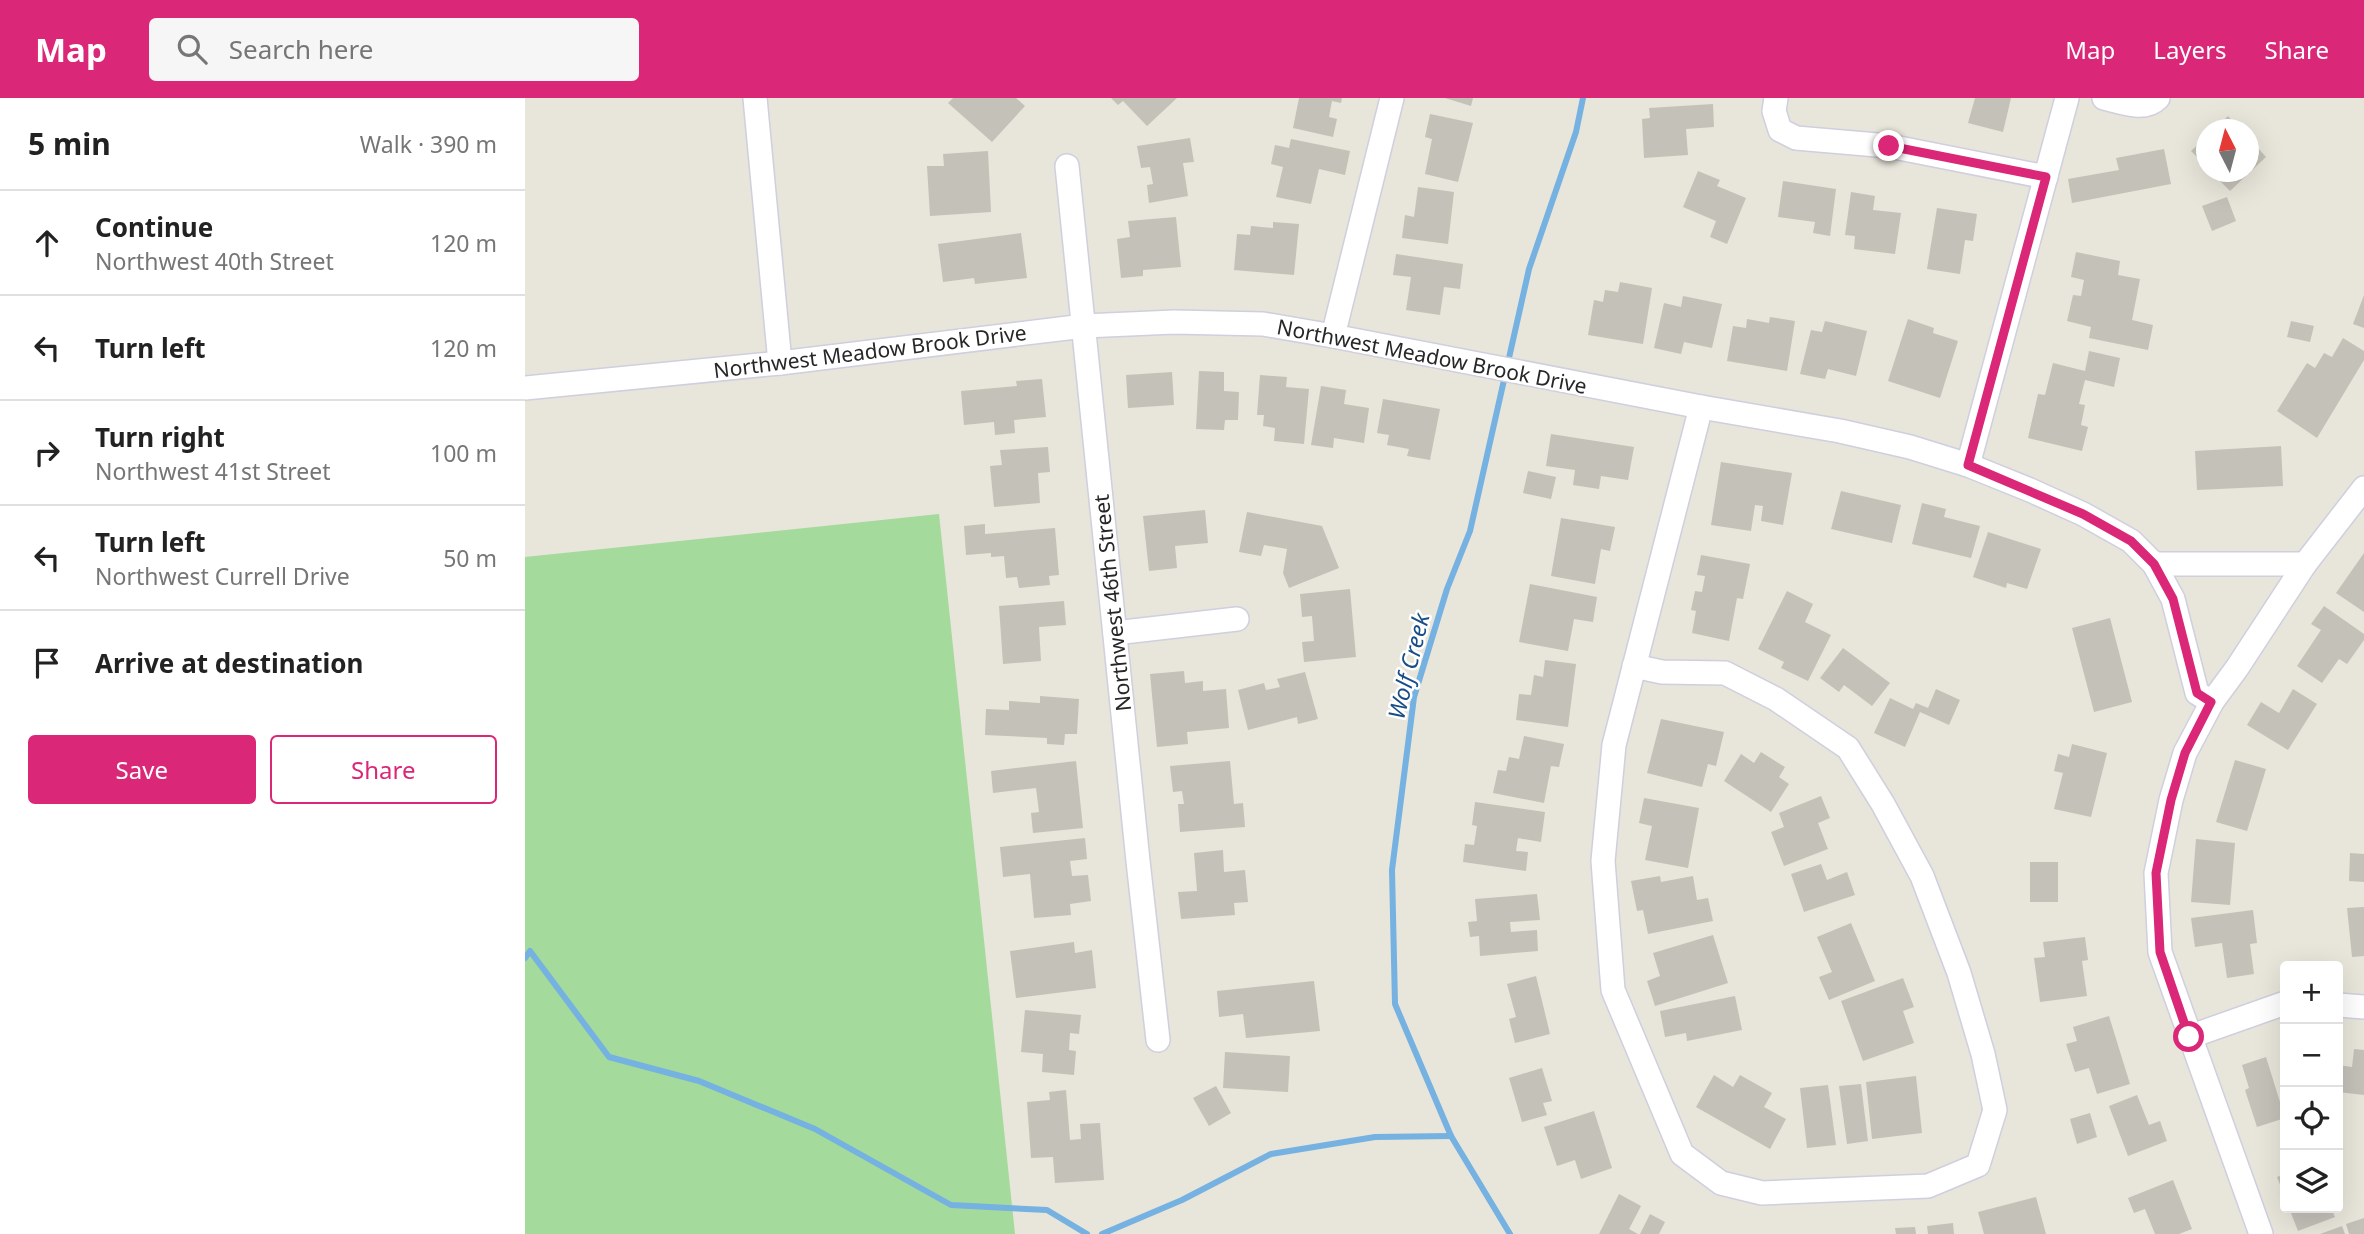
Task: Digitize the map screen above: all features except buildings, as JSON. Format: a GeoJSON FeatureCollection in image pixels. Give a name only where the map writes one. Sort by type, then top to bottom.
{"type":"FeatureCollection","features":[{"type":"Feature","properties":{"kind":"street"},"geometry":{"type":"LineString","coordinates":[[755,98],[780,363]]}},
{"type":"Feature","properties":{"kind":"street"},"geometry":{"type":"LineString","coordinates":[[1333,336],[1392,98]]}},
{"type":"Feature","properties":{"kind":"street"},"geometry":{"type":"LineString","coordinates":[[1776,98],[1774,111],[1780,130],[1796,138],[1889,146],[2046,177]]}},
{"type":"Feature","properties":{"kind":"street"},"geometry":{"type":"LineString","coordinates":[[1968,465],[2067,98]]}},
{"type":"Feature","properties":{"kind":"street"},"geometry":{"type":"LineString","coordinates":[[2104,98],[2137,106],[2153,104],[2158,98]]}},
{"type":"Feature","properties":{"kind":"street","name":"Northwest 46th Street"},"geometry":{"type":"LineString","coordinates":[[1067,166],[1158,1040]]}},
{"type":"Feature","properties":{"kind":"street","name":"Northwest Meadow Brook Drive"},"geometry":{"type":"LineString","coordinates":[[525,387],[780,363],[1084,326],[1174,322],[1263,324],[1333,336],[1840,431],[1910,447],[1968,465],[2083,514],[2131,541],[2154,564],[2173,599],[2197,693],[2211,702]]}},
{"type":"Feature","properties":{"kind":"street"},"geometry":{"type":"LineString","coordinates":[[1634,666],[1662,672],[1725,673],[1776,699],[1848,748],[1883,804],[1922,876],[1959,973],[1983,1054],[1994,1110],[1978,1165],[1928,1186],[1762,1193],[1721,1183],[1682,1154],[1613,989],[1603,861],[1614,745],[1634,666],[1701,407]]}},
{"type":"Feature","properties":{"kind":"street"},"geometry":{"type":"LineString","coordinates":[[2261,1234],[2160,952],[2156,873],[2171,800],[2185,753],[2211,702],[2237,668],[2305,564],[2364,488]]}},
{"type":"Feature","properties":{"kind":"street"},"geometry":{"type":"LineString","coordinates":[[2154,564],[2305,564]]}},
{"type":"Feature","properties":{"kind":"street"},"geometry":{"type":"LineString","coordinates":[[1115,633],[1237,619]]}},
{"type":"Feature","properties":{"kind":"street"},"geometry":{"type":"LineString","coordinates":[[2189,1037],[2280,1005]]}},
{"type":"Feature","properties":{"kind":"street"},"geometry":{"type":"LineString","coordinates":[[2343,1005],[2364,1007]]}},
{"type":"Feature","properties":{"kind":"green space"},"geometry":{"type":"Polygon","coordinates":[[[939,514],[1015,1234],[525,1234],[525,557],[939,514]]]}},
{"type":"Feature","properties":{"kind":"waterway","name":"Wolf Creek"},"geometry":{"type":"LineString","coordinates":[[1510,1234],[1451,1136],[1395,1004],[1392,870],[1414,697],[1447,589],[1470,531],[1529,269],[1576,132],[1583,98]]}},
{"type":"Feature","properties":{"kind":"waterway"},"geometry":{"type":"LineString","coordinates":[[525,958],[530,951],[609,1057],[699,1081],[815,1129],[951,1205],[1047,1210],[1087,1234]]}},
{"type":"Feature","properties":{"kind":"waterway"},"geometry":{"type":"LineString","coordinates":[[1102,1234],[1182,1200],[1271,1154],[1375,1137],[1451,1136]]}},
{"type":"Feature","properties":{"kind":"route"},"geometry":{"type":"LineString","coordinates":[[1889,146],[2046,177],[1968,465],[2083,514],[2131,541],[2154,564],[2173,599],[2197,693],[2211,702],[2185,753],[2171,800],[2156,873],[2160,952],[2189,1037]]}}]}
